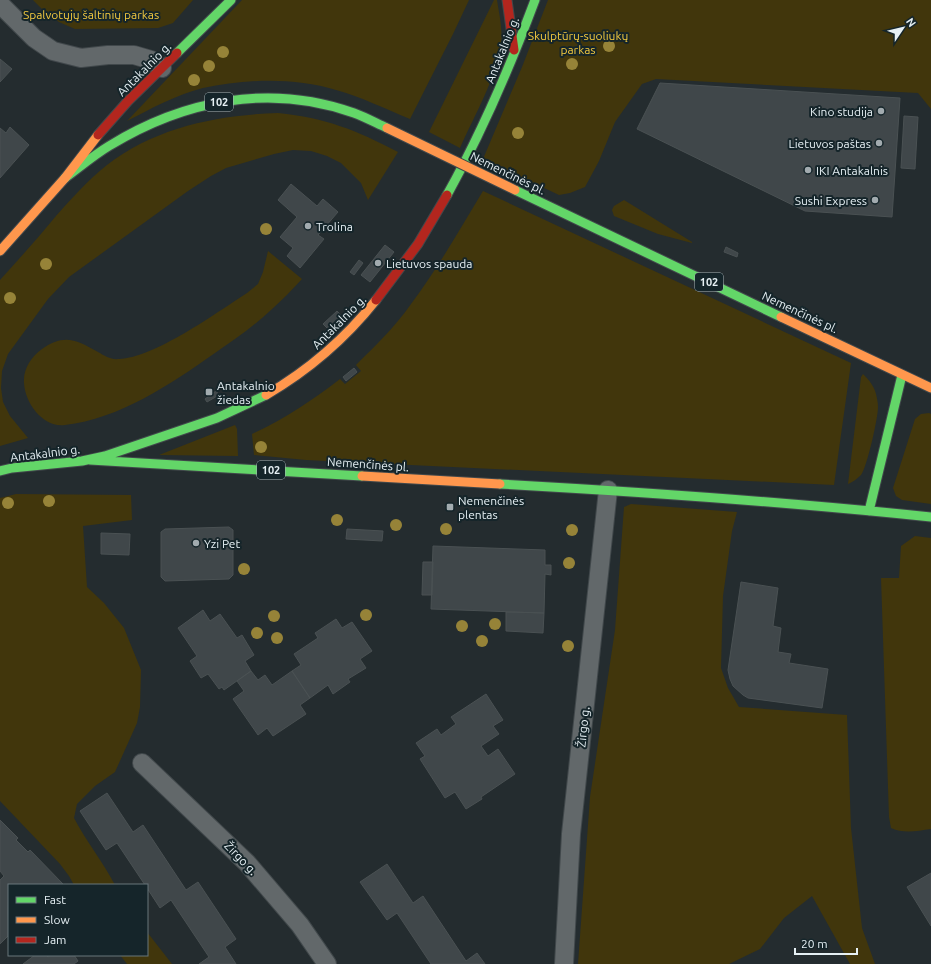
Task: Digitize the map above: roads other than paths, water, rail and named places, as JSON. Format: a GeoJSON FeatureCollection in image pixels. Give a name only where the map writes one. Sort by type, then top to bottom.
{"type":"FeatureCollection","features":[{"type":"Feature","properties":{"kind":"main road","name":"Antakalnio g."},"geometry":{"type":"LineString","coordinates":[[0,251],[65,178],[99,134],[128,101],[231,0]]}},
{"type":"Feature","properties":{"kind":"main road"},"geometry":{"type":"LineString","coordinates":[[507,0],[514,53]]}},
{"type":"Feature","properties":{"kind":"main road","name":"Antakalnio g."},"geometry":{"type":"LineString","coordinates":[[0,471],[12,468],[90,460],[190,428],[236,410],[265,395],[294,378],[329,350],[352,329],[380,297],[414,249],[448,195],[481,132],[535,0]]}},
{"type":"Feature","properties":{"kind":"main road","name":"Nemenčinės pl."},"geometry":{"type":"LineString","coordinates":[[65,178],[109,146],[146,126],[179,113],[220,101],[259,97],[294,99],[326,105],[347,111],[387,128],[931,388]]}},
{"type":"Feature","properties":{"kind":"main road"},"geometry":{"type":"LineString","coordinates":[[869,511],[902,375]]}},
{"type":"Feature","properties":{"kind":"main road","name":"Nemenčinės pl."},"geometry":{"type":"LineString","coordinates":[[90,460],[608,490],[835,507],[931,517]]}},
{"type":"Feature","properties":{"kind":"street"},"geometry":{"type":"LineString","coordinates":[[0,4],[34,38],[53,51],[81,58],[108,55],[134,55],[151,60],[162,68]]}},
{"type":"Feature","properties":{"kind":"street","name":"Žirgo g."},"geometry":{"type":"LineString","coordinates":[[564,964],[571,834],[608,490]]}},
{"type":"Feature","properties":{"kind":"street","name":"Žirgo g."},"geometry":{"type":"LineString","coordinates":[[142,762],[247,863],[300,925],[327,964]]}},
{"type":"Feature","properties":{"kind":"place","name":"Kino studija"},"geometry":{"type":"Point","coordinates":[881,111]}},
{"type":"Feature","properties":{"kind":"place","name":"Lietuvos paštas"},"geometry":{"type":"Point","coordinates":[879,143]}},
{"type":"Feature","properties":{"kind":"place","name":"IKI Antakalnis"},"geometry":{"type":"Point","coordinates":[808,170]}},
{"type":"Feature","properties":{"kind":"place","name":"Sushi Express"},"geometry":{"type":"Point","coordinates":[875,200]}},
{"type":"Feature","properties":{"kind":"place","name":"Trolina"},"geometry":{"type":"Point","coordinates":[308,226]}},
{"type":"Feature","properties":{"kind":"place","name":"Lietuvos spauda"},"geometry":{"type":"Point","coordinates":[378,263]}},
{"type":"Feature","properties":{"kind":"place","name":"Antakalnio žiedas"},"geometry":{"type":"Point","coordinates":[209,392]}},
{"type":"Feature","properties":{"kind":"place","name":"Nemenčinės plentas"},"geometry":{"type":"Point","coordinates":[450,507]}},
{"type":"Feature","properties":{"kind":"place","name":"Yzi Pet"},"geometry":{"type":"Point","coordinates":[196,543]}},
{"type":"Feature","properties":{"kind":"park label","name":"Spalvotųjų šaltinių parkas"},"geometry":{"type":"Point","coordinates":[91,14]}},
{"type":"Feature","properties":{"kind":"park label","name":"Skulptūrų-suoliukų parkas"},"geometry":{"type":"Point","coordinates":[578,42]}}]}
